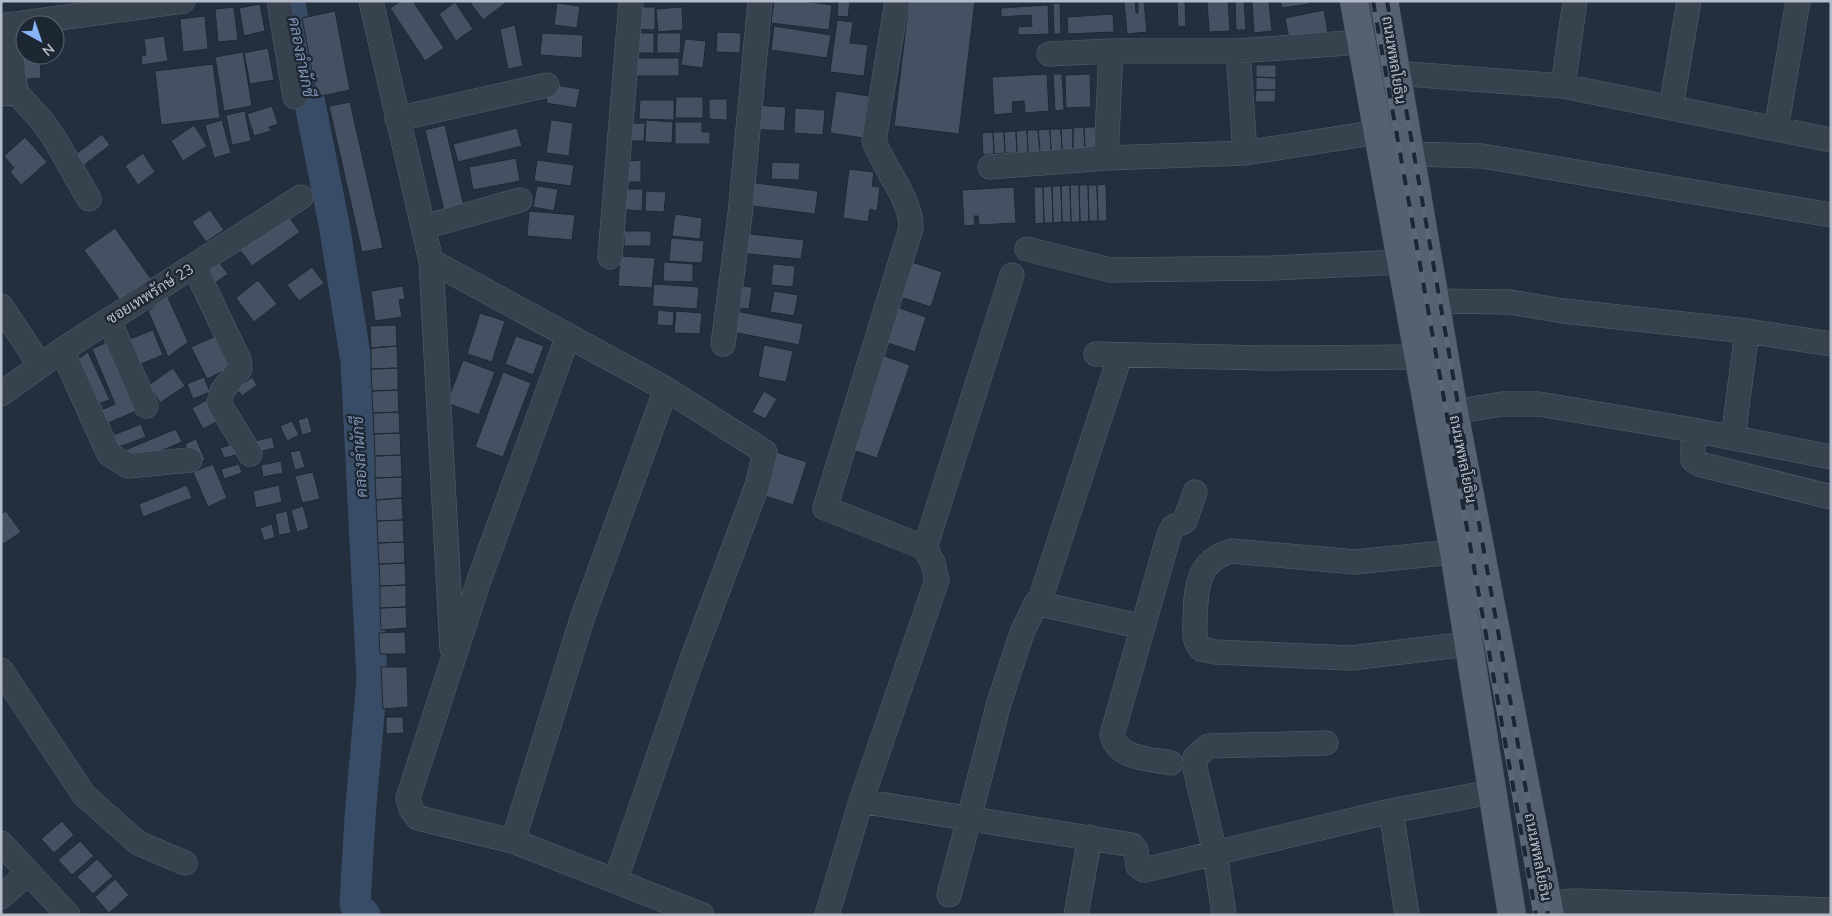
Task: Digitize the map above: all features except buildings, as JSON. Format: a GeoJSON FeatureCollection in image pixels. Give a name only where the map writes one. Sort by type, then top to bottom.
{"type":"FeatureCollection","features":[{"type":"Feature","properties":{"kind":"main road","name":"ถนนพหลโยธิน"},"geometry":{"type":"LineString","coordinates":[[1354,1],[1419,356],[1525,788],[1548,908]]}},
{"type":"Feature","properties":{"kind":"main road","name":"ถนนพหลโยธิน"},"geometry":{"type":"LineString","coordinates":[[1384,1],[1454,412],[1467,552],[1468,644],[1512,915]]}},
{"type":"Feature","properties":{"kind":"main road"},"geometry":{"type":"LineString","coordinates":[[1491,792],[1506,781],[1525,788]]}},
{"type":"Feature","properties":{"kind":"street"},"geometry":{"type":"LineString","coordinates":[[88,199],[56,141],[43,122],[9,93],[4,26],[184,1]]}},
{"type":"Feature","properties":{"kind":"street"},"geometry":{"type":"LineString","coordinates":[[279,1],[295,96]]}},
{"type":"Feature","properties":{"kind":"street"},"geometry":{"type":"LineString","coordinates":[[371,1],[431,261],[452,663]]}},
{"type":"Feature","properties":{"kind":"street"},"geometry":{"type":"LineString","coordinates":[[610,257],[631,1]]}},
{"type":"Feature","properties":{"kind":"street"},"geometry":{"type":"LineString","coordinates":[[723,344],[740,215],[760,1]]}},
{"type":"Feature","properties":{"kind":"street"},"geometry":{"type":"LineString","coordinates":[[897,1],[874,141],[904,200],[911,220],[911,228],[825,508],[925,548]]}},
{"type":"Feature","properties":{"kind":"street"},"geometry":{"type":"LineString","coordinates":[[1563,86],[1575,1]]}},
{"type":"Feature","properties":{"kind":"street"},"geometry":{"type":"LineString","coordinates":[[1671,107],[1689,1]]}},
{"type":"Feature","properties":{"kind":"street"},"geometry":{"type":"LineString","coordinates":[[1776,129],[1798,1]]}},
{"type":"Feature","properties":{"kind":"street"},"geometry":{"type":"LineString","coordinates":[[1048,54],[1111,51],[1238,50],[1360,42]]}},
{"type":"Feature","properties":{"kind":"street"},"geometry":{"type":"LineString","coordinates":[[1238,50],[1244,153]]}},
{"type":"Feature","properties":{"kind":"street"},"geometry":{"type":"LineString","coordinates":[[1106,158],[1111,51]]}},
{"type":"Feature","properties":{"kind":"street"},"geometry":{"type":"LineString","coordinates":[[1395,73],[1563,86],[1831,140]]}},
{"type":"Feature","properties":{"kind":"street"},"geometry":{"type":"LineString","coordinates":[[397,119],[547,86]]}},
{"type":"Feature","properties":{"kind":"street"},"geometry":{"type":"LineString","coordinates":[[990,167],[1106,158],[1244,153],[1378,132]]}},
{"type":"Feature","properties":{"kind":"street"},"geometry":{"type":"LineString","coordinates":[[1410,154],[1482,156],[1831,215]]}},
{"type":"Feature","properties":{"kind":"street","name":"ซอยเทพรักษ์ 23"},"geometry":{"type":"LineString","coordinates":[[1,394],[62,350],[301,197]]}},
{"type":"Feature","properties":{"kind":"street"},"geometry":{"type":"LineString","coordinates":[[424,227],[520,200]]}},
{"type":"Feature","properties":{"kind":"street"},"geometry":{"type":"LineString","coordinates":[[1027,249],[1110,270],[1272,268],[1402,262]]}},
{"type":"Feature","properties":{"kind":"street"},"geometry":{"type":"LineString","coordinates":[[431,261],[666,389],[764,450],[766,456],[757,486],[691,662],[616,879]]}},
{"type":"Feature","properties":{"kind":"street"},"geometry":{"type":"LineString","coordinates":[[194,266],[238,360],[240,368],[222,390],[219,403],[250,454]]}},
{"type":"Feature","properties":{"kind":"street"},"geometry":{"type":"LineString","coordinates":[[827,915],[861,801],[936,585],[937,575],[925,548],[1012,274]]}},
{"type":"Feature","properties":{"kind":"street"},"geometry":{"type":"LineString","coordinates":[[1434,301],[1510,302],[1563,311],[1747,331],[1831,344]]}},
{"type":"Feature","properties":{"kind":"street"},"geometry":{"type":"LineString","coordinates":[[1,306],[40,365]]}},
{"type":"Feature","properties":{"kind":"street"},"geometry":{"type":"LineString","coordinates":[[109,320],[146,406]]}},
{"type":"Feature","properties":{"kind":"street"},"geometry":{"type":"LineString","coordinates":[[1733,438],[1747,331]]}},
{"type":"Feature","properties":{"kind":"street"},"geometry":{"type":"LineString","coordinates":[[568,336],[478,583],[408,798],[411,809],[418,818],[514,841],[616,879],[702,915]]}},
{"type":"Feature","properties":{"kind":"street"},"geometry":{"type":"LineString","coordinates":[[62,350],[109,454],[128,466],[190,460]]}},
{"type":"Feature","properties":{"kind":"street"},"geometry":{"type":"LineString","coordinates":[[1096,354],[1274,358],[1419,356]]}},
{"type":"Feature","properties":{"kind":"street"},"geometry":{"type":"LineString","coordinates":[[1044,591],[1120,356]]}},
{"type":"Feature","properties":{"kind":"street"},"geometry":{"type":"LineString","coordinates":[[514,841],[582,620],[666,389]]}},
{"type":"Feature","properties":{"kind":"street"},"geometry":{"type":"LineString","coordinates":[[1454,412],[1502,404],[1540,404],[1693,430],[1831,457]]}},
{"type":"Feature","properties":{"kind":"street"},"geometry":{"type":"LineString","coordinates":[[1693,430],[1693,460],[1698,464],[1831,497]]}},
{"type":"Feature","properties":{"kind":"street"},"geometry":{"type":"LineString","coordinates":[[1171,763],[1129,754],[1114,743],[1112,735],[1169,536],[1173,527],[1185,521],[1195,492]]}},
{"type":"Feature","properties":{"kind":"street"},"geometry":{"type":"LineString","coordinates":[[1467,552],[1355,562],[1232,551],[1220,554],[1207,566],[1199,580],[1196,598],[1195,637],[1201,649],[1216,652],[1351,658],[1468,644]]}},
{"type":"Feature","properties":{"kind":"street"},"geometry":{"type":"LineString","coordinates":[[949,895],[999,703],[1022,633],[1036,603],[1143,627]]}},
{"type":"Feature","properties":{"kind":"street"},"geometry":{"type":"LineString","coordinates":[[1,670],[84,794],[138,843],[185,863]]}},
{"type":"Feature","properties":{"kind":"street"},"geometry":{"type":"LineString","coordinates":[[1224,915],[1215,853],[1195,768],[1195,758],[1208,746],[1326,743]]}},
{"type":"Feature","properties":{"kind":"street"},"geometry":{"type":"LineString","coordinates":[[861,801],[1132,844],[1136,850],[1138,866],[1144,870],[1391,811],[1491,792]]}},
{"type":"Feature","properties":{"kind":"street"},"geometry":{"type":"LineString","coordinates":[[1391,811],[1407,915]]}},
{"type":"Feature","properties":{"kind":"street"},"geometry":{"type":"LineString","coordinates":[[1076,915],[1090,837]]}},
{"type":"Feature","properties":{"kind":"street"},"geometry":{"type":"LineString","coordinates":[[1,844],[68,915]]}},
{"type":"Feature","properties":{"kind":"street"},"geometry":{"type":"LineString","coordinates":[[1,897],[28,873]]}},
{"type":"Feature","properties":{"kind":"street"},"geometry":{"type":"LineString","coordinates":[[1548,908],[1579,901],[1831,910]]}},
{"type":"Feature","properties":{"kind":"waterway","name":"คลองลำผักชี"},"geometry":{"type":"LineString","coordinates":[[290,4],[334,224],[356,361],[372,679],[355,904],[365,915]]}},
{"type":"Feature","properties":{"kind":"railway"},"geometry":{"type":"LineString","coordinates":[[1373,1],[1536,915]]}},
{"type":"Feature","properties":{"kind":"railway"},"geometry":{"type":"LineString","coordinates":[[1387,1],[1548,915]]}}]}
